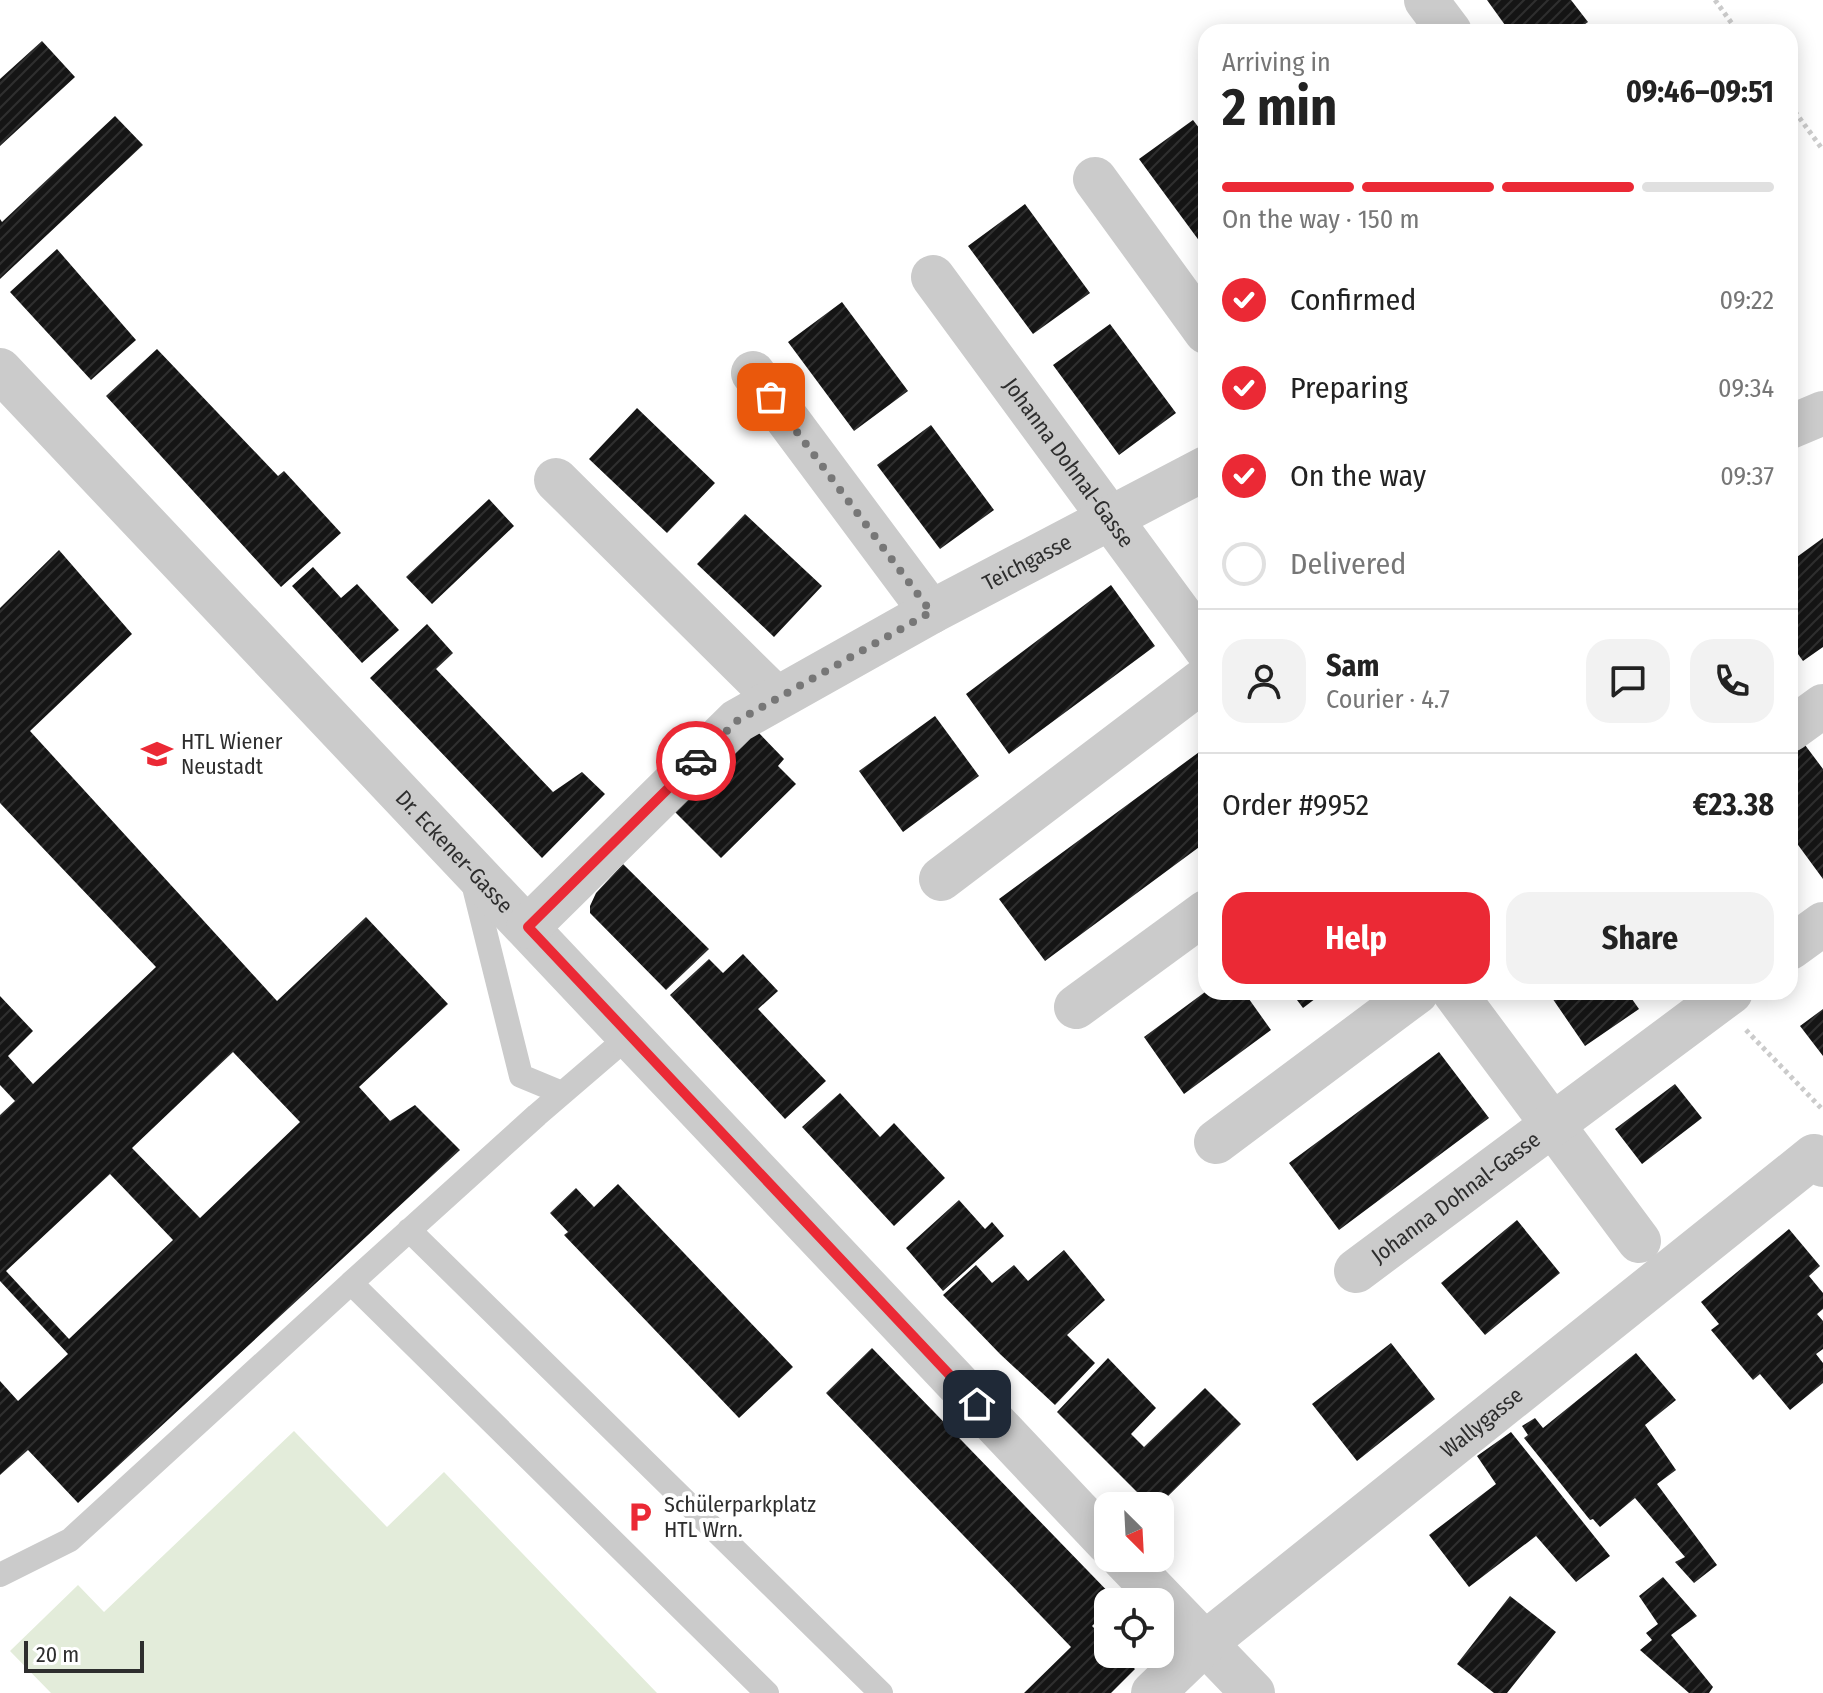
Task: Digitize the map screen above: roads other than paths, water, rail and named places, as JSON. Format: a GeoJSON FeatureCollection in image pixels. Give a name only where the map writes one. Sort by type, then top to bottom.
{"type":"FeatureCollection","features":[{"type":"Feature","properties":{"kind":"street"},"geometry":{"type":"LineString","coordinates":[[1426,0],[1444,24]]}},
{"type":"Feature","properties":{"kind":"street"},"geometry":{"type":"LineString","coordinates":[[1095,179],[1198,321]]}},
{"type":"Feature","properties":{"kind":"street","name":"Johanna Dohnal-Gasse"},"geometry":{"type":"LineString","coordinates":[[933,277],[1198,638]]}},
{"type":"Feature","properties":{"kind":"street","name":"Dr. Eckener-Gasse"},"geometry":{"type":"LineString","coordinates":[[0,370],[1094,1528]]}},
{"type":"Feature","properties":{"kind":"street"},"geometry":{"type":"LineString","coordinates":[[753,373],[931,612]]}},
{"type":"Feature","properties":{"kind":"street"},"geometry":{"type":"LineString","coordinates":[[1798,424],[1823,413]]}},
{"type":"Feature","properties":{"kind":"street","name":"Teichgasse"},"geometry":{"type":"LineString","coordinates":[[528,927],[737,721],[931,612],[1198,472]]}},
{"type":"Feature","properties":{"kind":"street"},"geometry":{"type":"LineString","coordinates":[[556,480],[775,697]]}},
{"type":"Feature","properties":{"kind":"street"},"geometry":{"type":"LineString","coordinates":[[941,879],[1198,684]]}},
{"type":"Feature","properties":{"kind":"street"},"geometry":{"type":"LineString","coordinates":[[1798,724],[1823,706]]}},
{"type":"Feature","properties":{"kind":"street"},"geometry":{"type":"LineString","coordinates":[[1076,1007],[1198,918]]}},
{"type":"Feature","properties":{"kind":"street"},"geometry":{"type":"LineString","coordinates":[[1798,942],[1823,924]]}},
{"type":"Feature","properties":{"kind":"street"},"geometry":{"type":"LineString","coordinates":[[1216,1142],[1406,1000]]}},
{"type":"Feature","properties":{"kind":"street","name":"Johanna Dohnal-Gasse"},"geometry":{"type":"LineString","coordinates":[[1460,1000],[1639,1241]]}},
{"type":"Feature","properties":{"kind":"street"},"geometry":{"type":"LineString","coordinates":[[1553,1123],[1721,1000]]}},
{"type":"Feature","properties":{"kind":"street","name":"Johanna Dohnal-Gasse"},"geometry":{"type":"LineString","coordinates":[[1356,1271],[1553,1123]]}},
{"type":"Feature","properties":{"kind":"street","name":"Wallygasse"},"geometry":{"type":"LineString","coordinates":[[1153,1693],[1204,1644],[1818,1160]]}},
{"type":"Feature","properties":{"kind":"street"},"geometry":{"type":"LineString","coordinates":[[1136,1572],[1253,1693]]}},
{"type":"Feature","properties":{"kind":"lane"},"geometry":{"type":"LineString","coordinates":[[469,869],[521,1076],[562,1093]]}},
{"type":"Feature","properties":{"kind":"lane"},"geometry":{"type":"LineString","coordinates":[[0,1575],[70,1540],[409,1230],[629,1036]]}},
{"type":"Feature","properties":{"kind":"lane"},"geometry":{"type":"LineString","coordinates":[[409,1230],[881,1693]]}},
{"type":"Feature","properties":{"kind":"lane"},"geometry":{"type":"LineString","coordinates":[[351,1283],[767,1693]]}},
{"type":"Feature","properties":{"kind":"place","name":"HTL Wiener Neustadt"},"geometry":{"type":"Point","coordinates":[157,754]}},
{"type":"Feature","properties":{"kind":"place","name":"Schülerparkplatz HTL Wrn."},"geometry":{"type":"Point","coordinates":[640,1517]}}]}
